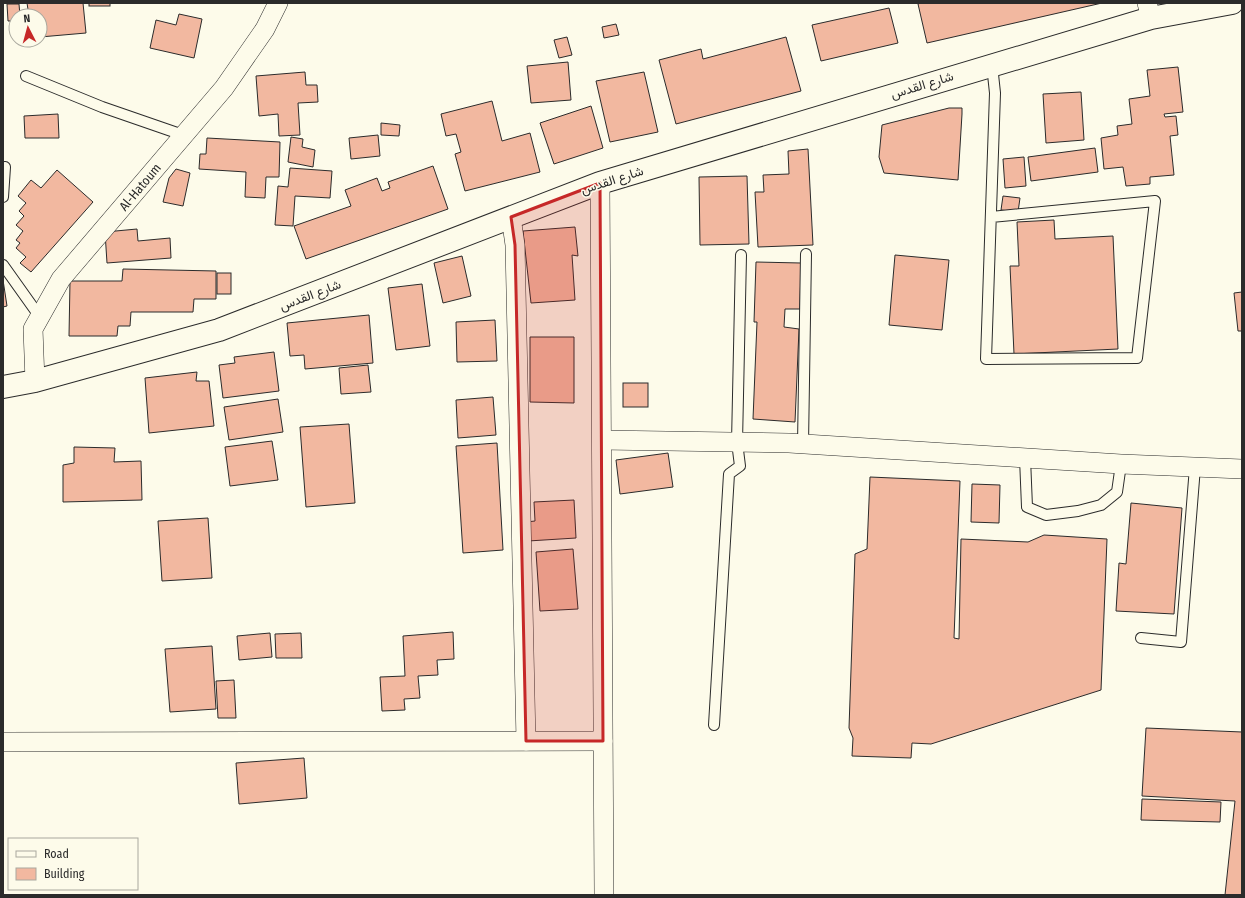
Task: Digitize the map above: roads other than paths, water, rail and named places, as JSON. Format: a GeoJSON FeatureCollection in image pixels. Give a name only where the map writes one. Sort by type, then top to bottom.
{"type":"FeatureCollection","features":[{"type":"Feature","properties":{"kind":"main road","name":"شارع القدس"},"geometry":{"type":"LineString","coordinates":[[3,387],[35,381],[219,330],[600,183],[992,65],[1149,10],[1232,3]]}},
{"type":"Feature","properties":{"kind":"street","name":"Al-Hatoum"},"geometry":{"type":"LineString","coordinates":[[35,381],[32,329],[61,279],[224,88],[264,29],[278,3]]}},
{"type":"Feature","properties":{"kind":"street"},"geometry":{"type":"LineString","coordinates":[[600,183],[604,895]]}},
{"type":"Feature","properties":{"kind":"street"},"geometry":{"type":"LineString","coordinates":[[511,218],[515,245],[526,741]]}},
{"type":"Feature","properties":{"kind":"street"},"geometry":{"type":"LineString","coordinates":[[602,440],[803,444],[1120,464],[1242,469]]}},
{"type":"Feature","properties":{"kind":"street"},"geometry":{"type":"LineString","coordinates":[[3,742],[603,741]]}},
{"type":"Feature","properties":{"kind":"lane"},"geometry":{"type":"LineString","coordinates":[[991,217],[1155,202],[1137,358],[986,359],[995,93],[992,65]]}},
{"type":"Feature","properties":{"kind":"lane"},"geometry":{"type":"LineString","coordinates":[[26,76],[102,106],[183,135]]}},
{"type":"Feature","properties":{"kind":"lane"},"geometry":{"type":"LineString","coordinates":[[3,197],[5,167]]}},
{"type":"Feature","properties":{"kind":"lane"},"geometry":{"type":"LineString","coordinates":[[803,444],[806,254]]}},
{"type":"Feature","properties":{"kind":"lane"},"geometry":{"type":"LineString","coordinates":[[714,725],[729,474],[740,466],[737,442],[741,255]]}},
{"type":"Feature","properties":{"kind":"lane"},"geometry":{"type":"LineString","coordinates":[[3,265],[40,316]]}},
{"type":"Feature","properties":{"kind":"lane"},"geometry":{"type":"LineString","coordinates":[[1024,458],[1027,507],[1046,515],[1078,511],[1101,505],[1117,492],[1120,464]]}},
{"type":"Feature","properties":{"kind":"lane"},"geometry":{"type":"LineString","coordinates":[[1141,638],[1181,642],[1195,467]]}}]}
